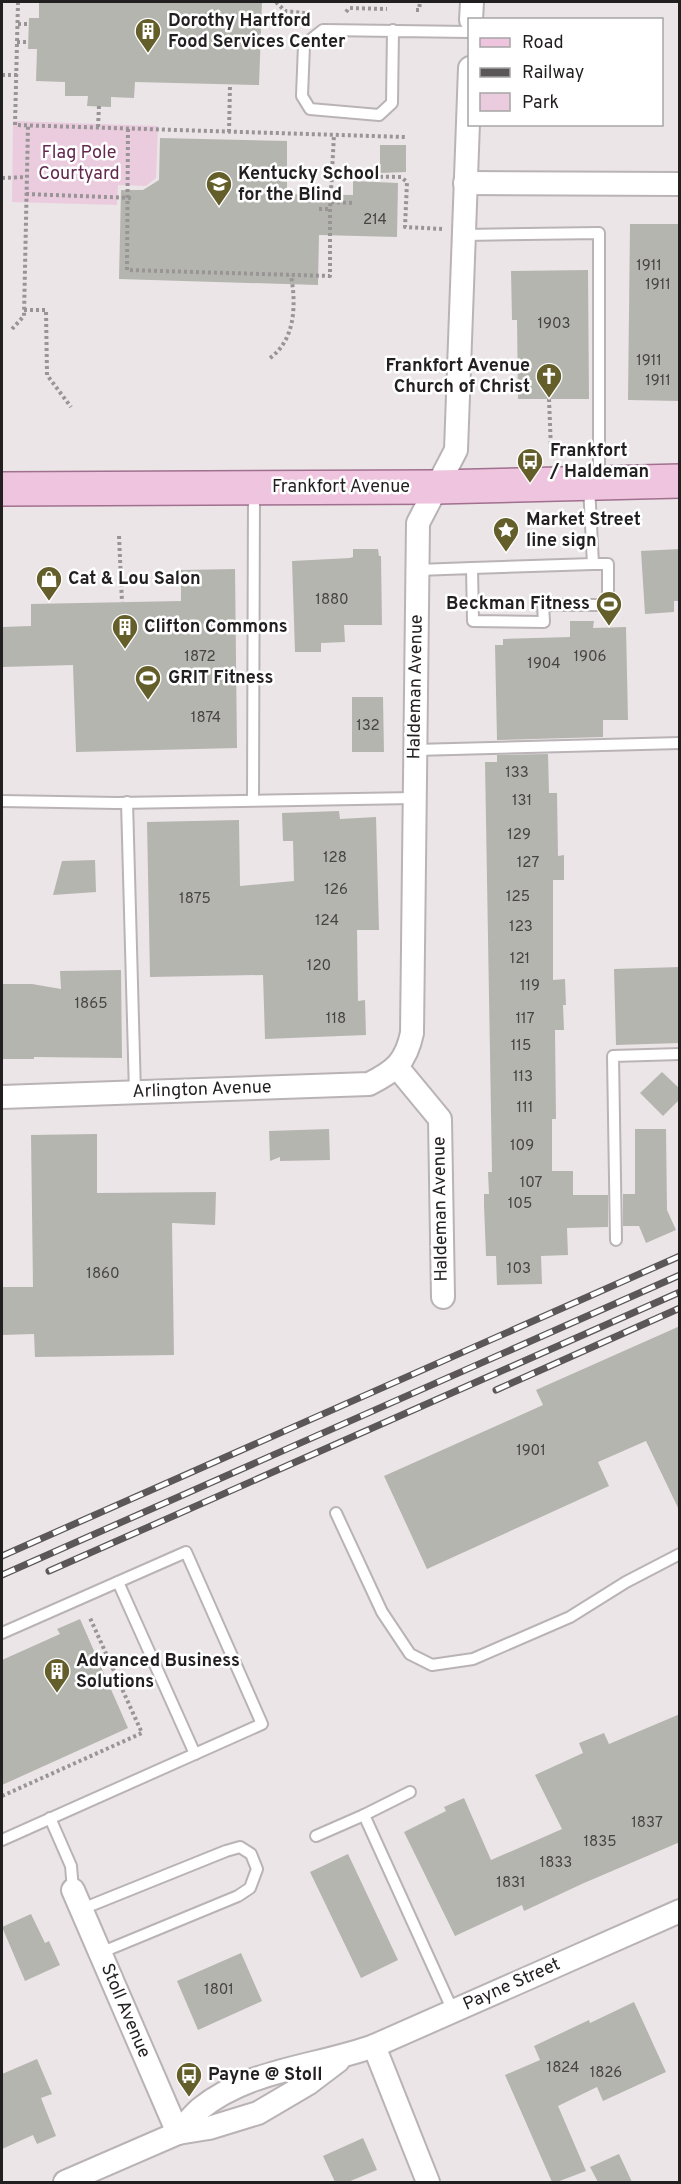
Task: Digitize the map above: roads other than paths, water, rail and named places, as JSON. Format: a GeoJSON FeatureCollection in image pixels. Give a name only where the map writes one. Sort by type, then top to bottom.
{"type":"FeatureCollection","features":[{"type":"Feature","properties":{"kind":"main road","name":"Frankfort Avenue"},"geometry":{"type":"LineString","coordinates":[[2,489],[437,487],[680,481]]}},
{"type":"Feature","properties":{"kind":"street"},"geometry":{"type":"LineString","coordinates":[[471,18],[472,2]]}},
{"type":"Feature","properties":{"kind":"street","name":"Haldeman Avenue"},"geometry":{"type":"LineString","coordinates":[[443,1297],[440,1119],[397,1067],[409,1048],[412,1033],[418,523],[456,450],[453,232],[465,183],[468,114]]}},
{"type":"Feature","properties":{"kind":"street"},"geometry":{"type":"LineString","coordinates":[[465,183],[680,184]]}},
{"type":"Feature","properties":{"kind":"street","name":"Arlington Avenue"},"geometry":{"type":"LineString","coordinates":[[2,1097],[369,1084],[389,1074],[397,1067]]}},
{"type":"Feature","properties":{"kind":"street","name":"Stoll Avenue"},"geometry":{"type":"LineString","coordinates":[[77,1900],[178,2133]]}},
{"type":"Feature","properties":{"kind":"street","name":"Payne Street"},"geometry":{"type":"LineString","coordinates":[[178,2133],[201,2109],[246,2083],[270,2074],[344,2057],[374,2046],[680,1911]]}},
{"type":"Feature","properties":{"kind":"street"},"geometry":{"type":"LineString","coordinates":[[374,2046],[428,2182]]}},
{"type":"Feature","properties":{"kind":"street","name":"Payne Street"},"geometry":{"type":"LineString","coordinates":[[65,2182],[178,2133],[219,2125],[258,2113],[309,2083],[344,2057]]}},
{"type":"Feature","properties":{"kind":"lane"},"geometry":{"type":"LineString","coordinates":[[393,30],[392,103],[379,115],[310,109],[302,96],[304,45],[323,30],[393,30],[468,32]]}},
{"type":"Feature","properties":{"kind":"lane"},"geometry":{"type":"LineString","coordinates":[[453,232],[599,233],[593,564]]}},
{"type":"Feature","properties":{"kind":"lane"},"geometry":{"type":"LineString","coordinates":[[253,800],[254,488]]}},
{"type":"Feature","properties":{"kind":"lane"},"geometry":{"type":"LineString","coordinates":[[417,570],[472,568],[593,564],[608,564],[609,605],[543,605],[544,622],[473,621],[472,568]]}},
{"type":"Feature","properties":{"kind":"lane"},"geometry":{"type":"LineString","coordinates":[[415,750],[680,743]]}},
{"type":"Feature","properties":{"kind":"lane"},"geometry":{"type":"LineString","coordinates":[[2,801],[127,802],[414,798]]}},
{"type":"Feature","properties":{"kind":"lane"},"geometry":{"type":"LineString","coordinates":[[127,802],[135,1093]]}},
{"type":"Feature","properties":{"kind":"lane"},"geometry":{"type":"LineString","coordinates":[[616,1240],[613,1056],[680,1054]]}},
{"type":"Feature","properties":{"kind":"lane"},"geometry":{"type":"LineString","coordinates":[[336,1513],[382,1612],[410,1654],[432,1665],[473,1659],[570,1617],[626,1582],[680,1554]]}},
{"type":"Feature","properties":{"kind":"lane"},"geometry":{"type":"LineString","coordinates":[[2,1633],[186,1552],[262,1724],[2,1840]]}},
{"type":"Feature","properties":{"kind":"lane"},"geometry":{"type":"LineString","coordinates":[[118,1582],[195,1754]]}},
{"type":"Feature","properties":{"kind":"lane"},"geometry":{"type":"LineString","coordinates":[[316,1836],[410,1792]]}},
{"type":"Feature","properties":{"kind":"lane"},"geometry":{"type":"LineString","coordinates":[[364,1815],[453,2011]]}},
{"type":"Feature","properties":{"kind":"lane"},"geometry":{"type":"LineString","coordinates":[[50,1818],[71,1866],[77,1900],[240,1847],[251,1854],[257,1869],[250,1888],[238,1896],[100,1953]]}},
{"type":"Feature","properties":{"kind":"railway"},"geometry":{"type":"LineString","coordinates":[[2,1556],[680,1256]]}},
{"type":"Feature","properties":{"kind":"railway"},"geometry":{"type":"LineString","coordinates":[[2,1575],[680,1275]]}},
{"type":"Feature","properties":{"kind":"railway"},"geometry":{"type":"LineString","coordinates":[[49,1571],[680,1292]]}},
{"type":"Feature","properties":{"kind":"railway"},"geometry":{"type":"LineString","coordinates":[[496,1390],[680,1308]]}},
{"type":"Feature","properties":{"kind":"place","name":"Dorothy Hartford Food Services Center"},"geometry":{"type":"Point","coordinates":[148,54]}},
{"type":"Feature","properties":{"kind":"place","name":"Kentucky School for the Blind"},"geometry":{"type":"Point","coordinates":[219,207]}},
{"type":"Feature","properties":{"kind":"place","name":"Frankfort Avenue Church of Christ"},"geometry":{"type":"Point","coordinates":[549,399]}},
{"type":"Feature","properties":{"kind":"place","name":"Frankfort / Haldeman"},"geometry":{"type":"Point","coordinates":[530,484]}},
{"type":"Feature","properties":{"kind":"place","name":"Market Street line sign"},"geometry":{"type":"Point","coordinates":[506,553]}},
{"type":"Feature","properties":{"kind":"place","name":"Cat & Lou Salon"},"geometry":{"type":"Point","coordinates":[49,602]}},
{"type":"Feature","properties":{"kind":"place","name":"Beckman Fitness"},"geometry":{"type":"Point","coordinates":[609,627]}},
{"type":"Feature","properties":{"kind":"place","name":"Clifton Commons"},"geometry":{"type":"Point","coordinates":[125,650]}},
{"type":"Feature","properties":{"kind":"place","name":"GRIT Fitness"},"geometry":{"type":"Point","coordinates":[148,701]}},
{"type":"Feature","properties":{"kind":"place","name":"Advanced Business Solutions"},"geometry":{"type":"Point","coordinates":[57,1694]}},
{"type":"Feature","properties":{"kind":"place","name":"Payne @ Stoll"},"geometry":{"type":"Point","coordinates":[189,2098]}},
{"type":"Feature","properties":{"kind":"park label","name":"Flag Pole Courtyard"},"geometry":{"type":"Point","coordinates":[79,163]}}]}
